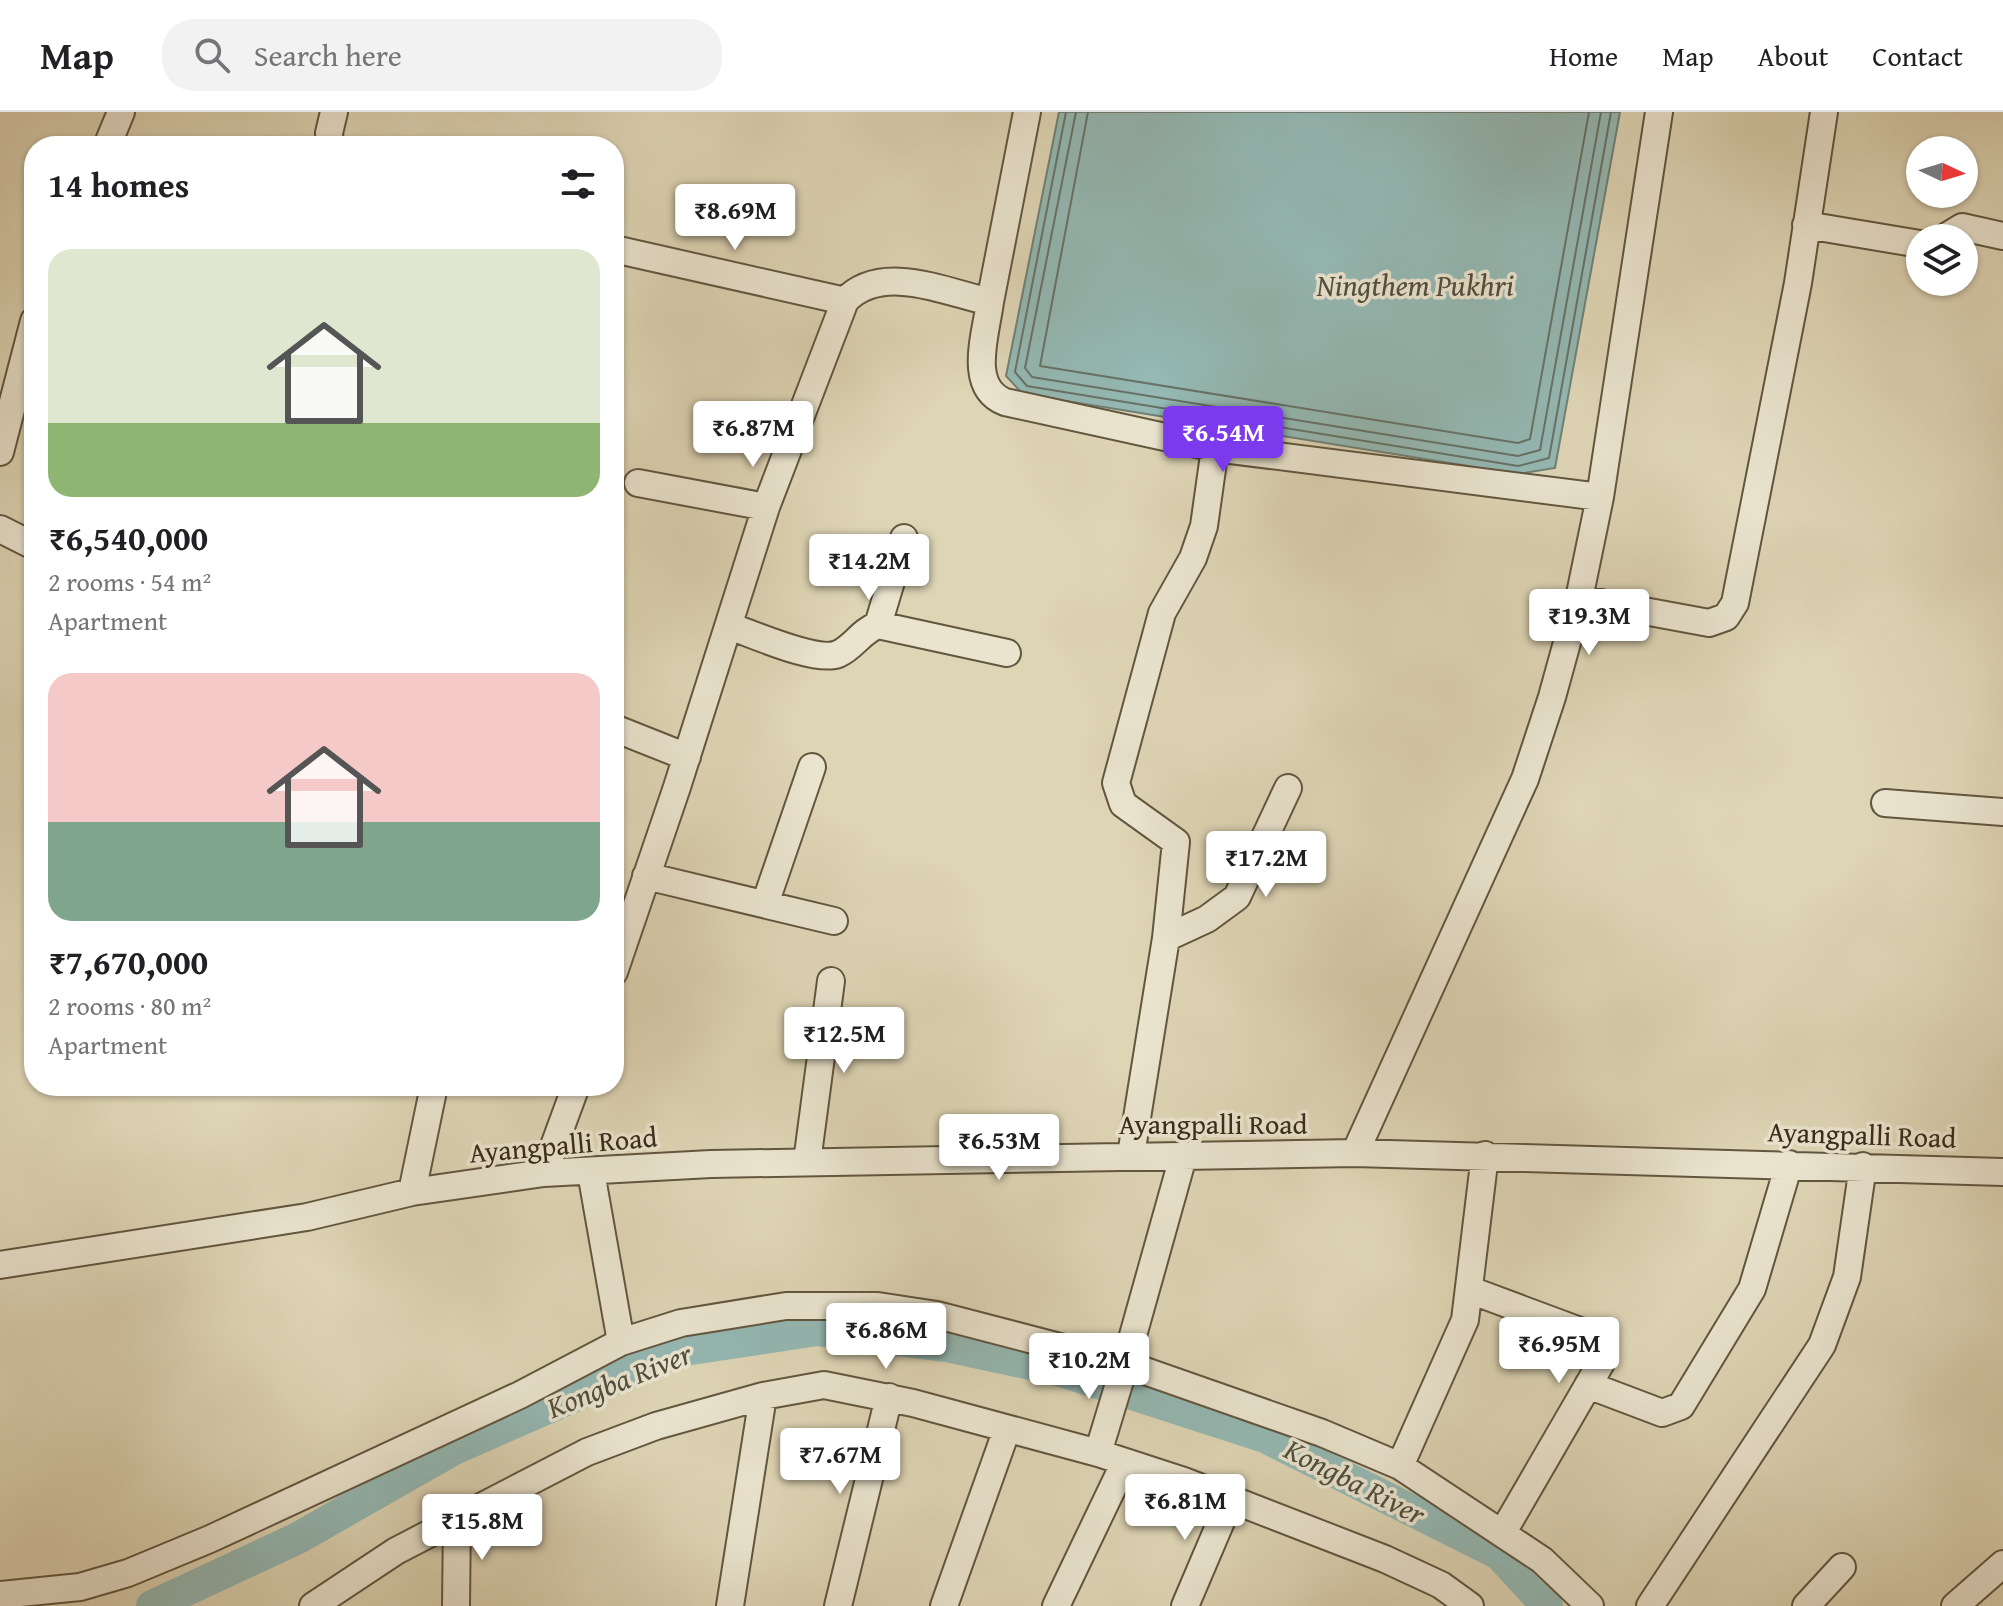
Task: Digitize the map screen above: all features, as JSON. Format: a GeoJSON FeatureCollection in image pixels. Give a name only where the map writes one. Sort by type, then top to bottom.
{"type":"FeatureCollection","features":[{"type":"Feature","properties":{"kind":"street"},"geometry":{"type":"LineString","coordinates":[[111,136],[121,112]]}},
{"type":"Feature","properties":{"kind":"street"},"geometry":{"type":"LineString","coordinates":[[329,136],[334,112]]}},
{"type":"Feature","properties":{"kind":"street"},"geometry":{"type":"LineString","coordinates":[[1027,112],[990,302],[982,366],[984,385],[994,398],[1215,448],[1600,497]]}},
{"type":"Feature","properties":{"kind":"street"},"geometry":{"type":"LineString","coordinates":[[1355,1153],[1525,779],[1552,697],[1579,599],[1600,497],[1659,112]]}},
{"type":"Feature","properties":{"kind":"street"},"geometry":{"type":"LineString","coordinates":[[1579,599],[1709,623],[1726,617],[1732,610],[1781,373],[1824,112]]}},
{"type":"Feature","properties":{"kind":"street"},"geometry":{"type":"LineString","coordinates":[[1806,225],[1906,242]]}},
{"type":"Feature","properties":{"kind":"street"},"geometry":{"type":"LineString","coordinates":[[1978,231],[2003,236]]}},
{"type":"Feature","properties":{"kind":"street"},"geometry":{"type":"LineString","coordinates":[[624,251],[845,301]]}},
{"type":"Feature","properties":{"kind":"street"},"geometry":{"type":"LineString","coordinates":[[624,942],[687,757],[766,507],[845,301],[857,289],[892,280],[990,302]]}},
{"type":"Feature","properties":{"kind":"street"},"geometry":{"type":"LineString","coordinates":[[0,452],[24,360]]}},
{"type":"Feature","properties":{"kind":"street"},"geometry":{"type":"LineString","coordinates":[[1131,1155],[1166,938],[1176,842],[1123,804],[1116,783],[1162,613],[1193,558],[1204,526],[1215,448]]}},
{"type":"Feature","properties":{"kind":"street"},"geometry":{"type":"LineString","coordinates":[[638,483],[766,507]]}},
{"type":"Feature","properties":{"kind":"street"},"geometry":{"type":"LineString","coordinates":[[0,529],[24,541]]}},
{"type":"Feature","properties":{"kind":"street"},"geometry":{"type":"LineString","coordinates":[[878,625],[904,538]]}},
{"type":"Feature","properties":{"kind":"street"},"geometry":{"type":"LineString","coordinates":[[729,626],[816,655],[829,656],[848,647],[866,630],[878,625],[1007,653]]}},
{"type":"Feature","properties":{"kind":"street"},"geometry":{"type":"LineString","coordinates":[[624,732],[687,757]]}},
{"type":"Feature","properties":{"kind":"street"},"geometry":{"type":"LineString","coordinates":[[765,904],[812,767]]}},
{"type":"Feature","properties":{"kind":"street"},"geometry":{"type":"LineString","coordinates":[[1166,938],[1207,919],[1237,897],[1288,788]]}},
{"type":"Feature","properties":{"kind":"street"},"geometry":{"type":"LineString","coordinates":[[1885,803],[2003,812]]}},
{"type":"Feature","properties":{"kind":"street"},"geometry":{"type":"LineString","coordinates":[[646,876],[834,921]]}},
{"type":"Feature","properties":{"kind":"street"},"geometry":{"type":"LineString","coordinates":[[807,1162],[831,981]]}},
{"type":"Feature","properties":{"kind":"street"},"geometry":{"type":"LineString","coordinates":[[412,1192],[432,1096]]}},
{"type":"Feature","properties":{"kind":"street"},"geometry":{"type":"LineString","coordinates":[[544,1173],[572,1096]]}},
{"type":"Feature","properties":{"kind":"street","name":"Ayangpalli Road"},"geometry":{"type":"LineString","coordinates":[[0,1265],[307,1217],[412,1192],[544,1173],[807,1162],[1355,1153],[2003,1172]]}},
{"type":"Feature","properties":{"kind":"street"},"geometry":{"type":"LineString","coordinates":[[1400,1466],[1459,1336],[1470,1290],[1485,1155]]}},
{"type":"Feature","properties":{"kind":"street"},"geometry":{"type":"LineString","coordinates":[[1101,1445],[1183,1157]]}},
{"type":"Feature","properties":{"kind":"street"},"geometry":{"type":"LineString","coordinates":[[1588,1385],[1662,1413],[1681,1406],[1752,1289],[1789,1164]]}},
{"type":"Feature","properties":{"kind":"street"},"geometry":{"type":"LineString","coordinates":[[1650,1606],[1822,1345],[1847,1277],[1863,1166]]}},
{"type":"Feature","properties":{"kind":"street"},"geometry":{"type":"LineString","coordinates":[[591,1172],[621,1342]]}},
{"type":"Feature","properties":{"kind":"street"},"geometry":{"type":"LineString","coordinates":[[1470,1290],[1595,1340],[1603,1352],[1588,1385],[1503,1532]]}},
{"type":"Feature","properties":{"kind":"street"},"geometry":{"type":"LineString","coordinates":[[0,1595],[80,1587],[128,1573],[210,1539],[520,1395],[621,1342],[681,1323],[754,1310],[878,1306],[937,1315],[1322,1433],[1400,1466],[1503,1532],[1563,1576],[1590,1606]]}},
{"type":"Feature","properties":{"kind":"street"},"geometry":{"type":"LineString","coordinates":[[313,1606],[396,1551],[587,1452],[656,1426],[763,1396],[824,1385],[889,1397],[1007,1429],[1101,1445],[1125,1462],[1231,1498],[1399,1565],[1441,1585],[1470,1606]]}},
{"type":"Feature","properties":{"kind":"street"},"geometry":{"type":"LineString","coordinates":[[730,1606],[763,1396]]}},
{"type":"Feature","properties":{"kind":"street"},"geometry":{"type":"LineString","coordinates":[[838,1606],[889,1397]]}},
{"type":"Feature","properties":{"kind":"street"},"geometry":{"type":"LineString","coordinates":[[944,1606],[1007,1429]]}},
{"type":"Feature","properties":{"kind":"street"},"geometry":{"type":"LineString","coordinates":[[1056,1606],[1125,1462]]}},
{"type":"Feature","properties":{"kind":"street"},"geometry":{"type":"LineString","coordinates":[[1185,1606],[1231,1498]]}},
{"type":"Feature","properties":{"kind":"street"},"geometry":{"type":"LineString","coordinates":[[456,1606],[457,1518]]}},
{"type":"Feature","properties":{"kind":"street"},"geometry":{"type":"LineString","coordinates":[[1955,1606],[2003,1564]]}},
{"type":"Feature","properties":{"kind":"street"},"geometry":{"type":"LineString","coordinates":[[1806,1606],[1842,1567]]}},
{"type":"Feature","properties":{"kind":"water","name":"Ningthem Pukhri"},"geometry":{"type":"Polygon","coordinates":[[[1059,112],[1620,112],[1555,468],[1518,474],[1023,394],[1006,376],[1059,112]]]}},
{"type":"Feature","properties":{"kind":"waterway","name":"Kongba River"},"geometry":{"type":"LineString","coordinates":[[152,1606],[298,1538],[454,1449],[678,1351],[817,1330],[947,1346],[1058,1370],[1265,1437],[1499,1554],[1547,1606]]}}]}
